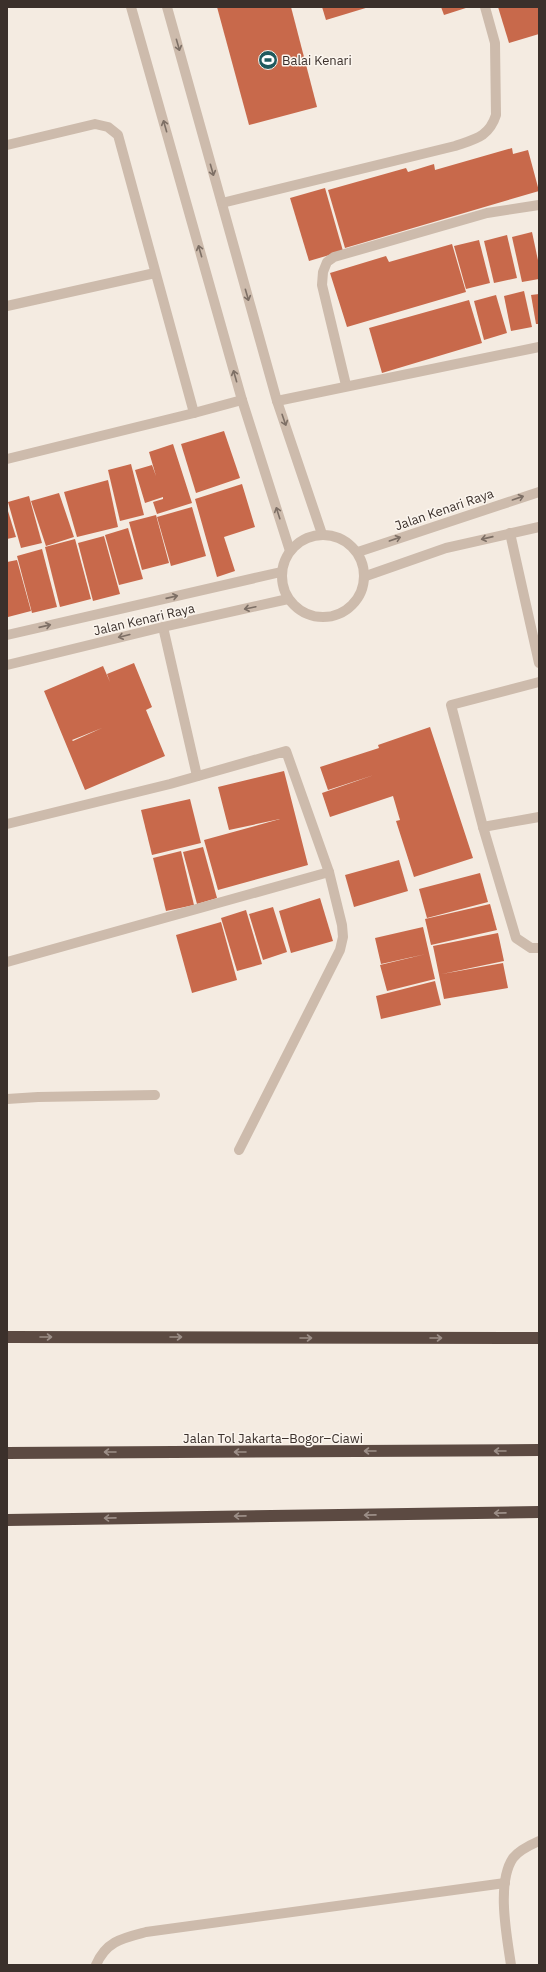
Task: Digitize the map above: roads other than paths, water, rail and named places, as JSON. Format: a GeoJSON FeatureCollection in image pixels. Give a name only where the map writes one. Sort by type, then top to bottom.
{"type":"FeatureCollection","features":[{"type":"Feature","properties":{"kind":"highway"},"geometry":{"type":"LineString","coordinates":[[7,1337],[539,1338]]}},
{"type":"Feature","properties":{"kind":"highway","name":"Jalan Tol Jakarta–Bogor–Ciawi"},"geometry":{"type":"LineString","coordinates":[[7,1453],[539,1450]]}},
{"type":"Feature","properties":{"kind":"highway"},"geometry":{"type":"LineString","coordinates":[[7,1520],[539,1512]]}},
{"type":"Feature","properties":{"kind":"street"},"geometry":{"type":"LineString","coordinates":[[131,7],[242,400],[290,551]]}},
{"type":"Feature","properties":{"kind":"street"},"geometry":{"type":"LineString","coordinates":[[167,7],[277,400],[322,534]]}},
{"type":"Feature","properties":{"kind":"street"},"geometry":{"type":"LineString","coordinates":[[222,203],[455,146],[477,138],[488,132],[493,126],[496,115],[496,101],[494,43],[485,7]]}},
{"type":"Feature","properties":{"kind":"street"},"geometry":{"type":"LineString","coordinates":[[7,145],[94,124],[108,127],[118,135],[194,412]]}},
{"type":"Feature","properties":{"kind":"street"},"geometry":{"type":"LineString","coordinates":[[346,385],[322,285],[323,272],[327,262],[334,258],[365,248],[487,213],[539,205]]}},
{"type":"Feature","properties":{"kind":"street"},"geometry":{"type":"LineString","coordinates":[[7,306],[155,272]]}},
{"type":"Feature","properties":{"kind":"street"},"geometry":{"type":"LineString","coordinates":[[277,400],[539,347]]}},
{"type":"Feature","properties":{"kind":"street"},"geometry":{"type":"LineString","coordinates":[[7,459],[242,400]]}},
{"type":"Feature","properties":{"kind":"street","name":"Jalan Kenari Raya"},"geometry":{"type":"LineString","coordinates":[[358,552],[539,492]]}},
{"type":"Feature","properties":{"kind":"street"},"geometry":{"type":"LineString","coordinates":[[366,576],[446,548],[539,527]]}},
{"type":"Feature","properties":{"kind":"street"},"geometry":{"type":"LineString","coordinates":[[510,533],[539,662]]}},
{"type":"Feature","properties":{"kind":"street"},"geometry":{"type":"LineString","coordinates":[[322,534],[342,538],[358,552],[364,563],[366,576],[357,601],[336,616],[309,616],[288,599],[283,586],[281,572],[290,551],[304,538],[322,534]]}},
{"type":"Feature","properties":{"kind":"street","name":"Jalan Kenari Raya"},"geometry":{"type":"LineString","coordinates":[[7,635],[281,572]]}},
{"type":"Feature","properties":{"kind":"street","name":"Jalan Kenari Raya"},"geometry":{"type":"LineString","coordinates":[[7,665],[162,627],[288,599]]}},
{"type":"Feature","properties":{"kind":"street"},"geometry":{"type":"LineString","coordinates":[[162,627],[197,776]]}},
{"type":"Feature","properties":{"kind":"street"},"geometry":{"type":"LineString","coordinates":[[539,682],[451,705],[483,827],[516,938],[531,948],[539,948]]}},
{"type":"Feature","properties":{"kind":"street"},"geometry":{"type":"LineString","coordinates":[[7,824],[197,776],[286,751],[329,872],[342,924],[343,937],[340,950],[239,1150]]}},
{"type":"Feature","properties":{"kind":"street"},"geometry":{"type":"LineString","coordinates":[[483,827],[539,817]]}},
{"type":"Feature","properties":{"kind":"street"},"geometry":{"type":"LineString","coordinates":[[7,962],[329,872]]}},
{"type":"Feature","properties":{"kind":"street"},"geometry":{"type":"LineString","coordinates":[[7,1099],[155,1095]]}},
{"type":"Feature","properties":{"kind":"street"},"geometry":{"type":"LineString","coordinates":[[511,1965],[506,1922],[505,1883],[513,1859],[521,1850],[539,1841]]}},
{"type":"Feature","properties":{"kind":"street"},"geometry":{"type":"LineString","coordinates":[[96,1965],[101,1953],[120,1939],[146,1932],[505,1883]]}},
{"type":"Feature","properties":{"kind":"place","name":"Balai Kenari"},"geometry":{"type":"Point","coordinates":[268,60]}}]}
